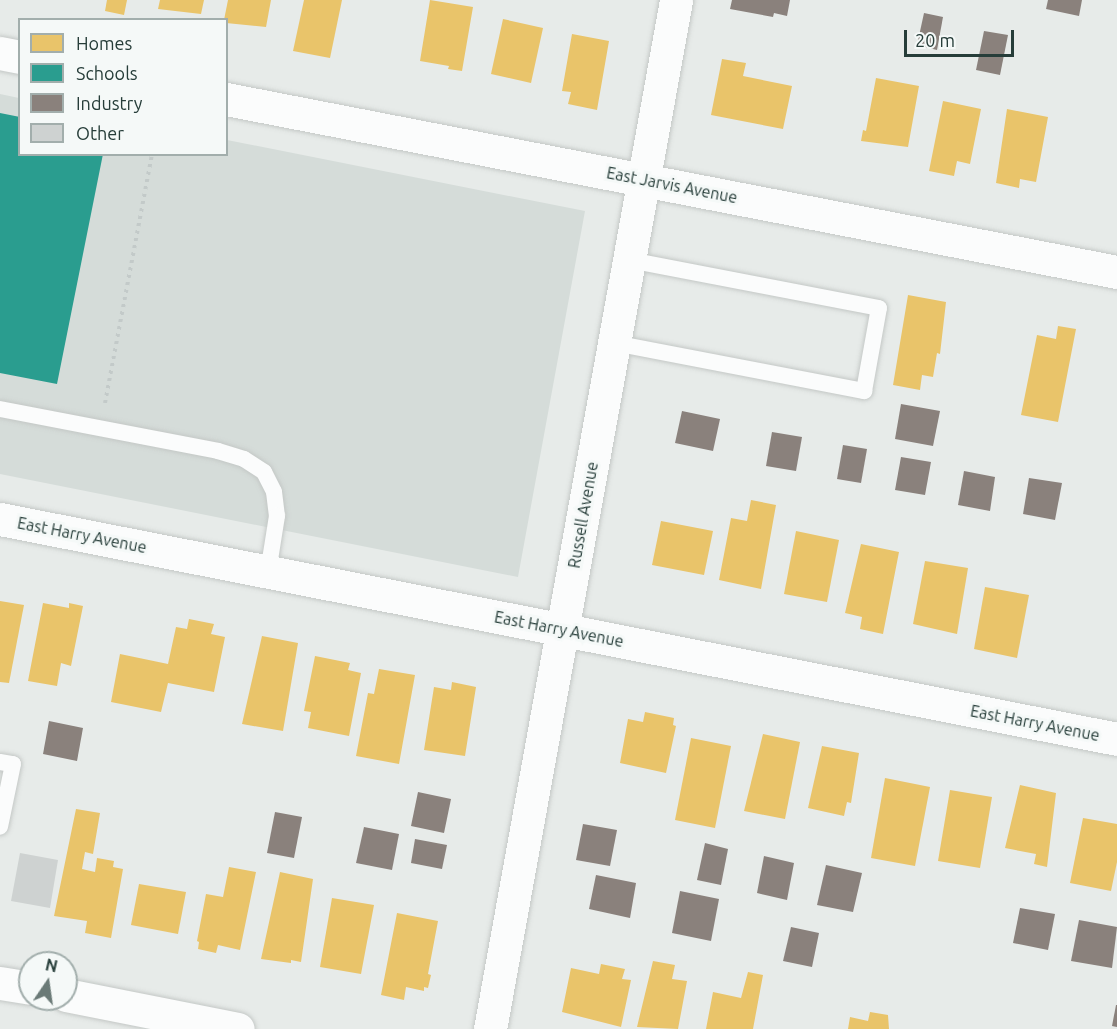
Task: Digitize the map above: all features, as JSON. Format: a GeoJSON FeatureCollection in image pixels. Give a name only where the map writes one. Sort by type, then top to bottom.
{"type":"FeatureCollection","features":[{"type":"Feature","properties":{"kind":"street","name":"Russell Avenue"},"geometry":{"type":"LineString","coordinates":[[490,1029],[676,0]]}},
{"type":"Feature","properties":{"kind":"street"},"geometry":{"type":"LineString","coordinates":[[0,53],[18,57]]}},
{"type":"Feature","properties":{"kind":"street","name":"East Jarvis Avenue"},"geometry":{"type":"LineString","coordinates":[[228,99],[1117,272]]}},
{"type":"Feature","properties":{"kind":"street","name":"East Harry Avenue"},"geometry":{"type":"LineString","coordinates":[[0,519],[1117,739]]}},
{"type":"Feature","properties":{"kind":"street"},"geometry":{"type":"LineString","coordinates":[[0,983],[18,986]]}},
{"type":"Feature","properties":{"kind":"street"},"geometry":{"type":"LineString","coordinates":[[78,998],[238,1029]]}},
{"type":"Feature","properties":{"kind":"lane"},"geometry":{"type":"LineString","coordinates":[[614,343],[864,391],[879,308],[629,260]]}},
{"type":"Feature","properties":{"kind":"lane"},"geometry":{"type":"LineString","coordinates":[[0,409],[218,451],[244,459],[264,472],[274,492],[277,516],[268,572]]}},
{"type":"Feature","properties":{"kind":"lane"},"geometry":{"type":"LineString","coordinates":[[0,762],[13,765],[0,827]]}},
{"type":"Feature","properties":{"kind":"path"},"geometry":{"type":"LineString","coordinates":[[105,403],[152,156]]}},
{"type":"Feature","properties":{"kind":"shaded area"},"geometry":{"type":"Polygon","coordinates":[[[0,94],[18,98],[18,156],[228,156],[228,140],[585,211],[518,577],[0,474],[0,94]]]}},
{"type":"Feature","properties":{"kind":"building: Homes"},"geometry":{"type":"Polygon","coordinates":[[[107,0],[127,0],[124,15],[105,11],[107,0]]]}},
{"type":"Feature","properties":{"kind":"building: Homes"},"geometry":{"type":"Polygon","coordinates":[[[160,0],[204,0],[201,14],[158,9],[160,0]]]}},
{"type":"Feature","properties":{"kind":"building: Homes"},"geometry":{"type":"Polygon","coordinates":[[[228,0],[271,0],[266,27],[228,23],[228,18],[224,18],[228,0]]]}},
{"type":"Feature","properties":{"kind":"building: Homes"},"geometry":{"type":"Polygon","coordinates":[[[304,0],[342,0],[330,58],[293,51],[304,0]]]}},
{"type":"Feature","properties":{"kind":"building: Homes"},"geometry":{"type":"Polygon","coordinates":[[[430,0],[473,7],[462,71],[448,69],[449,66],[420,61],[430,0]]]}},
{"type":"Feature","properties":{"kind":"building: Homes"},"geometry":{"type":"Polygon","coordinates":[[[503,19],[543,28],[531,83],[491,74],[503,19]]]}},
{"type":"Feature","properties":{"kind":"building: Homes"},"geometry":{"type":"Polygon","coordinates":[[[572,34],[609,41],[597,110],[568,104],[571,92],[562,91],[572,34]]]}},
{"type":"Feature","properties":{"kind":"building: Homes"},"geometry":{"type":"Polygon","coordinates":[[[722,59],[746,63],[743,76],[792,86],[783,129],[711,115],[722,59]]]}},
{"type":"Feature","properties":{"kind":"building: Homes"},"geometry":{"type":"Polygon","coordinates":[[[876,78],[919,86],[908,147],[861,141],[863,130],[866,131],[876,78]]]}},
{"type":"Feature","properties":{"kind":"building: Homes"},"geometry":{"type":"Polygon","coordinates":[[[943,101],[981,109],[970,164],[957,161],[954,176],[929,171],[943,101]]]}},
{"type":"Feature","properties":{"kind":"building: Homes"},"geometry":{"type":"Polygon","coordinates":[[[1007,109],[1048,117],[1036,182],[1020,179],[1019,188],[996,183],[1007,109]]]}},
{"type":"Feature","properties":{"kind":"building: Homes"},"geometry":{"type":"Polygon","coordinates":[[[908,295],[946,302],[940,354],[937,353],[933,377],[922,375],[920,390],[893,385],[908,295]]]}},
{"type":"Feature","properties":{"kind":"building: Homes"},"geometry":{"type":"Polygon","coordinates":[[[1058,326],[1076,329],[1058,422],[1021,415],[1037,335],[1056,339],[1058,326]]]}},
{"type":"Feature","properties":{"kind":"building: Homes"},"geometry":{"type":"Polygon","coordinates":[[[751,500],[776,505],[761,589],[719,580],[731,518],[747,521],[751,500]]]}},
{"type":"Feature","properties":{"kind":"building: Homes"},"geometry":{"type":"Polygon","coordinates":[[[661,521],[713,531],[704,575],[652,565],[661,521]]]}},
{"type":"Feature","properties":{"kind":"building: Homes"},"geometry":{"type":"Polygon","coordinates":[[[796,531],[839,540],[827,602],[784,594],[796,531]]]}},
{"type":"Feature","properties":{"kind":"building: Homes"},"geometry":{"type":"Polygon","coordinates":[[[861,544],[899,552],[883,634],[860,629],[862,617],[845,613],[861,544]]]}},
{"type":"Feature","properties":{"kind":"building: Homes"},"geometry":{"type":"Polygon","coordinates":[[[925,561],[968,568],[957,634],[913,624],[925,561]]]}},
{"type":"Feature","properties":{"kind":"building: Homes"},"geometry":{"type":"Polygon","coordinates":[[[985,587],[1029,595],[1017,658],[974,649],[985,587]]]}},
{"type":"Feature","properties":{"kind":"building: Homes"},"geometry":{"type":"Polygon","coordinates":[[[0,601],[24,605],[9,683],[0,682],[0,601]]]}},
{"type":"Feature","properties":{"kind":"building: Homes"},"geometry":{"type":"Polygon","coordinates":[[[43,603],[69,608],[69,603],[83,606],[71,666],[61,663],[57,686],[28,681],[43,603]]]}},
{"type":"Feature","properties":{"kind":"building: Homes"},"geometry":{"type":"Polygon","coordinates":[[[189,619],[214,624],[211,634],[225,637],[214,692],[168,683],[161,712],[111,702],[120,654],[168,664],[176,627],[187,629],[189,619]]]}},
{"type":"Feature","properties":{"kind":"building: Homes"},"geometry":{"type":"Polygon","coordinates":[[[262,636],[298,643],[283,731],[242,724],[262,636]]]}},
{"type":"Feature","properties":{"kind":"building: Homes"},"geometry":{"type":"Polygon","coordinates":[[[315,656],[350,663],[348,670],[361,673],[349,736],[308,728],[311,712],[304,711],[315,656]]]}},
{"type":"Feature","properties":{"kind":"building: Homes"},"geometry":{"type":"Polygon","coordinates":[[[379,669],[415,675],[399,764],[356,756],[368,693],[374,694],[379,669]]]}},
{"type":"Feature","properties":{"kind":"building: Homes"},"geometry":{"type":"Polygon","coordinates":[[[452,682],[476,687],[465,756],[424,750],[434,687],[451,690],[452,682]]]}},
{"type":"Feature","properties":{"kind":"building: Homes"},"geometry":{"type":"Polygon","coordinates":[[[645,712],[674,718],[673,725],[676,726],[666,773],[620,763],[628,719],[643,722],[645,712]]]}},
{"type":"Feature","properties":{"kind":"building: Homes"},"geometry":{"type":"Polygon","coordinates":[[[763,734],[800,742],[785,819],[744,811],[763,734]]]}},
{"type":"Feature","properties":{"kind":"building: Homes"},"geometry":{"type":"Polygon","coordinates":[[[691,738],[731,746],[715,828],[675,820],[691,738]]]}},
{"type":"Feature","properties":{"kind":"building: Homes"},"geometry":{"type":"Polygon","coordinates":[[[822,746],[859,753],[851,803],[847,802],[844,816],[808,808],[822,746]]]}},
{"type":"Feature","properties":{"kind":"building: Homes"},"geometry":{"type":"Polygon","coordinates":[[[885,778],[930,787],[915,866],[871,858],[885,778]]]}},
{"type":"Feature","properties":{"kind":"building: Homes"},"geometry":{"type":"Polygon","coordinates":[[[1020,785],[1056,793],[1047,867],[1034,864],[1036,854],[1005,848],[1020,785]]]}},
{"type":"Feature","properties":{"kind":"building: Homes"},"geometry":{"type":"Polygon","coordinates":[[[950,790],[992,797],[980,868],[938,861],[950,790]]]}},
{"type":"Feature","properties":{"kind":"building: Homes"},"geometry":{"type":"Polygon","coordinates":[[[76,809],[100,813],[93,854],[85,852],[82,869],[95,872],[97,858],[114,861],[113,867],[123,869],[111,938],[85,933],[87,921],[54,916],[76,809]]]}},
{"type":"Feature","properties":{"kind":"building: Homes"},"geometry":{"type":"Polygon","coordinates":[[[1083,818],[1117,824],[1117,862],[1111,891],[1070,883],[1083,818]]]}},
{"type":"Feature","properties":{"kind":"building: Homes"},"geometry":{"type":"Polygon","coordinates":[[[229,867],[256,872],[240,950],[218,945],[216,953],[198,949],[199,942],[197,941],[206,894],[223,897],[229,867]]]}},
{"type":"Feature","properties":{"kind":"building: Homes"},"geometry":{"type":"Polygon","coordinates":[[[280,872],[313,879],[301,962],[261,959],[280,872]]]}},
{"type":"Feature","properties":{"kind":"building: Homes"},"geometry":{"type":"Polygon","coordinates":[[[139,884],[186,892],[178,934],[131,925],[139,884]]]}},
{"type":"Feature","properties":{"kind":"building: Homes"},"geometry":{"type":"Polygon","coordinates":[[[332,898],[374,905],[361,974],[320,967],[332,898]]]}},
{"type":"Feature","properties":{"kind":"building: Homes"},"geometry":{"type":"Polygon","coordinates":[[[397,913],[438,921],[428,974],[431,975],[428,988],[424,987],[424,991],[406,987],[404,1000],[381,995],[397,913]]]}},
{"type":"Feature","properties":{"kind":"building: Homes"},"geometry":{"type":"Polygon","coordinates":[[[653,961],[675,965],[672,979],[687,981],[678,1029],[637,1027],[653,961]]]}},
{"type":"Feature","properties":{"kind":"building: Homes"},"geometry":{"type":"Polygon","coordinates":[[[601,964],[625,969],[622,979],[631,980],[621,1027],[562,1012],[571,968],[599,974],[601,964]]]}},
{"type":"Feature","properties":{"kind":"building: Homes"},"geometry":{"type":"Polygon","coordinates":[[[748,972],[763,975],[753,1029],[706,1029],[713,992],[741,998],[748,972]]]}},
{"type":"Feature","properties":{"kind":"building: Homes"},"geometry":{"type":"Polygon","coordinates":[[[870,1012],[888,1015],[889,1029],[848,1029],[850,1017],[868,1021],[870,1012]]]}},
{"type":"Feature","properties":{"kind":"building: Schools"},"geometry":{"type":"Polygon","coordinates":[[[0,113],[18,117],[18,156],[103,156],[57,384],[0,373],[0,113]]]}},
{"type":"Feature","properties":{"kind":"building: Industry"},"geometry":{"type":"Polygon","coordinates":[[[732,0],[790,0],[787,16],[774,13],[773,17],[730,9],[732,0]]]}},
{"type":"Feature","properties":{"kind":"building: Industry"},"geometry":{"type":"Polygon","coordinates":[[[1048,0],[1082,0],[1079,16],[1046,9],[1048,0]]]}},
{"type":"Feature","properties":{"kind":"building: Industry"},"geometry":{"type":"Polygon","coordinates":[[[924,13],[943,17],[937,50],[917,45],[924,13]]]}},
{"type":"Feature","properties":{"kind":"building: Industry"},"geometry":{"type":"Polygon","coordinates":[[[984,31],[1008,35],[1000,75],[976,70],[984,31]]]}},
{"type":"Feature","properties":{"kind":"building: Industry"},"geometry":{"type":"Polygon","coordinates":[[[901,404],[940,411],[933,446],[895,439],[901,404]]]}},
{"type":"Feature","properties":{"kind":"building: Industry"},"geometry":{"type":"Polygon","coordinates":[[[682,411],[720,419],[713,451],[675,443],[682,411]]]}},
{"type":"Feature","properties":{"kind":"building: Industry"},"geometry":{"type":"Polygon","coordinates":[[[772,432],[802,437],[796,471],[766,466],[772,432]]]}},
{"type":"Feature","properties":{"kind":"building: Industry"},"geometry":{"type":"Polygon","coordinates":[[[843,445],[867,449],[861,483],[837,479],[843,445]]]}},
{"type":"Feature","properties":{"kind":"building: Industry"},"geometry":{"type":"Polygon","coordinates":[[[901,457],[931,462],[925,495],[895,490],[901,457]]]}},
{"type":"Feature","properties":{"kind":"building: Industry"},"geometry":{"type":"Polygon","coordinates":[[[964,471],[995,477],[990,511],[958,505],[964,471]]]}},
{"type":"Feature","properties":{"kind":"building: Industry"},"geometry":{"type":"Polygon","coordinates":[[[1029,478],[1062,483],[1055,520],[1023,514],[1029,478]]]}},
{"type":"Feature","properties":{"kind":"building: Industry"},"geometry":{"type":"Polygon","coordinates":[[[49,721],[83,728],[77,761],[43,754],[49,721]]]}},
{"type":"Feature","properties":{"kind":"building: Industry"},"geometry":{"type":"Polygon","coordinates":[[[418,792],[451,799],[444,833],[411,826],[418,792]]]}},
{"type":"Feature","properties":{"kind":"building: Industry"},"geometry":{"type":"Polygon","coordinates":[[[275,812],[302,817],[294,858],[267,853],[275,812]]]}},
{"type":"Feature","properties":{"kind":"building: Industry"},"geometry":{"type":"Polygon","coordinates":[[[583,824],[617,830],[610,866],[576,860],[583,824]]]}},
{"type":"Feature","properties":{"kind":"building: Industry"},"geometry":{"type":"Polygon","coordinates":[[[364,827],[399,834],[392,870],[356,863],[364,827]]]}},
{"type":"Feature","properties":{"kind":"building: Industry"},"geometry":{"type":"Polygon","coordinates":[[[415,839],[447,845],[442,869],[411,863],[415,839]]]}},
{"type":"Feature","properties":{"kind":"building: Industry"},"geometry":{"type":"Polygon","coordinates":[[[705,843],[728,849],[721,885],[697,880],[705,843]]]}},
{"type":"Feature","properties":{"kind":"building: Industry"},"geometry":{"type":"Polygon","coordinates":[[[764,856],[794,863],[787,900],[757,893],[764,856]]]}},
{"type":"Feature","properties":{"kind":"building: Industry"},"geometry":{"type":"Polygon","coordinates":[[[826,865],[862,873],[853,912],[817,905],[826,865]]]}},
{"type":"Feature","properties":{"kind":"building: Industry"},"geometry":{"type":"Polygon","coordinates":[[[596,875],[636,883],[630,918],[589,909],[596,875]]]}},
{"type":"Feature","properties":{"kind":"building: Industry"},"geometry":{"type":"Polygon","coordinates":[[[680,891],[719,899],[711,941],[672,933],[680,891]]]}},
{"type":"Feature","properties":{"kind":"building: Industry"},"geometry":{"type":"Polygon","coordinates":[[[1020,908],[1055,914],[1048,950],[1013,943],[1020,908]]]}},
{"type":"Feature","properties":{"kind":"building: Industry"},"geometry":{"type":"Polygon","coordinates":[[[1079,920],[1117,927],[1112,968],[1071,961],[1079,920]]]}},
{"type":"Feature","properties":{"kind":"building: Industry"},"geometry":{"type":"Polygon","coordinates":[[[791,927],[819,933],[812,967],[783,961],[791,927]]]}},
{"type":"Feature","properties":{"kind":"building: Industry"},"geometry":{"type":"Polygon","coordinates":[[[1117,1005],[1117,1027],[1112,1026],[1117,1005]]]}},
{"type":"Feature","properties":{"kind":"building: Other"},"geometry":{"type":"Polygon","coordinates":[[[20,853],[58,860],[50,908],[11,901],[20,853]]]}}]}
